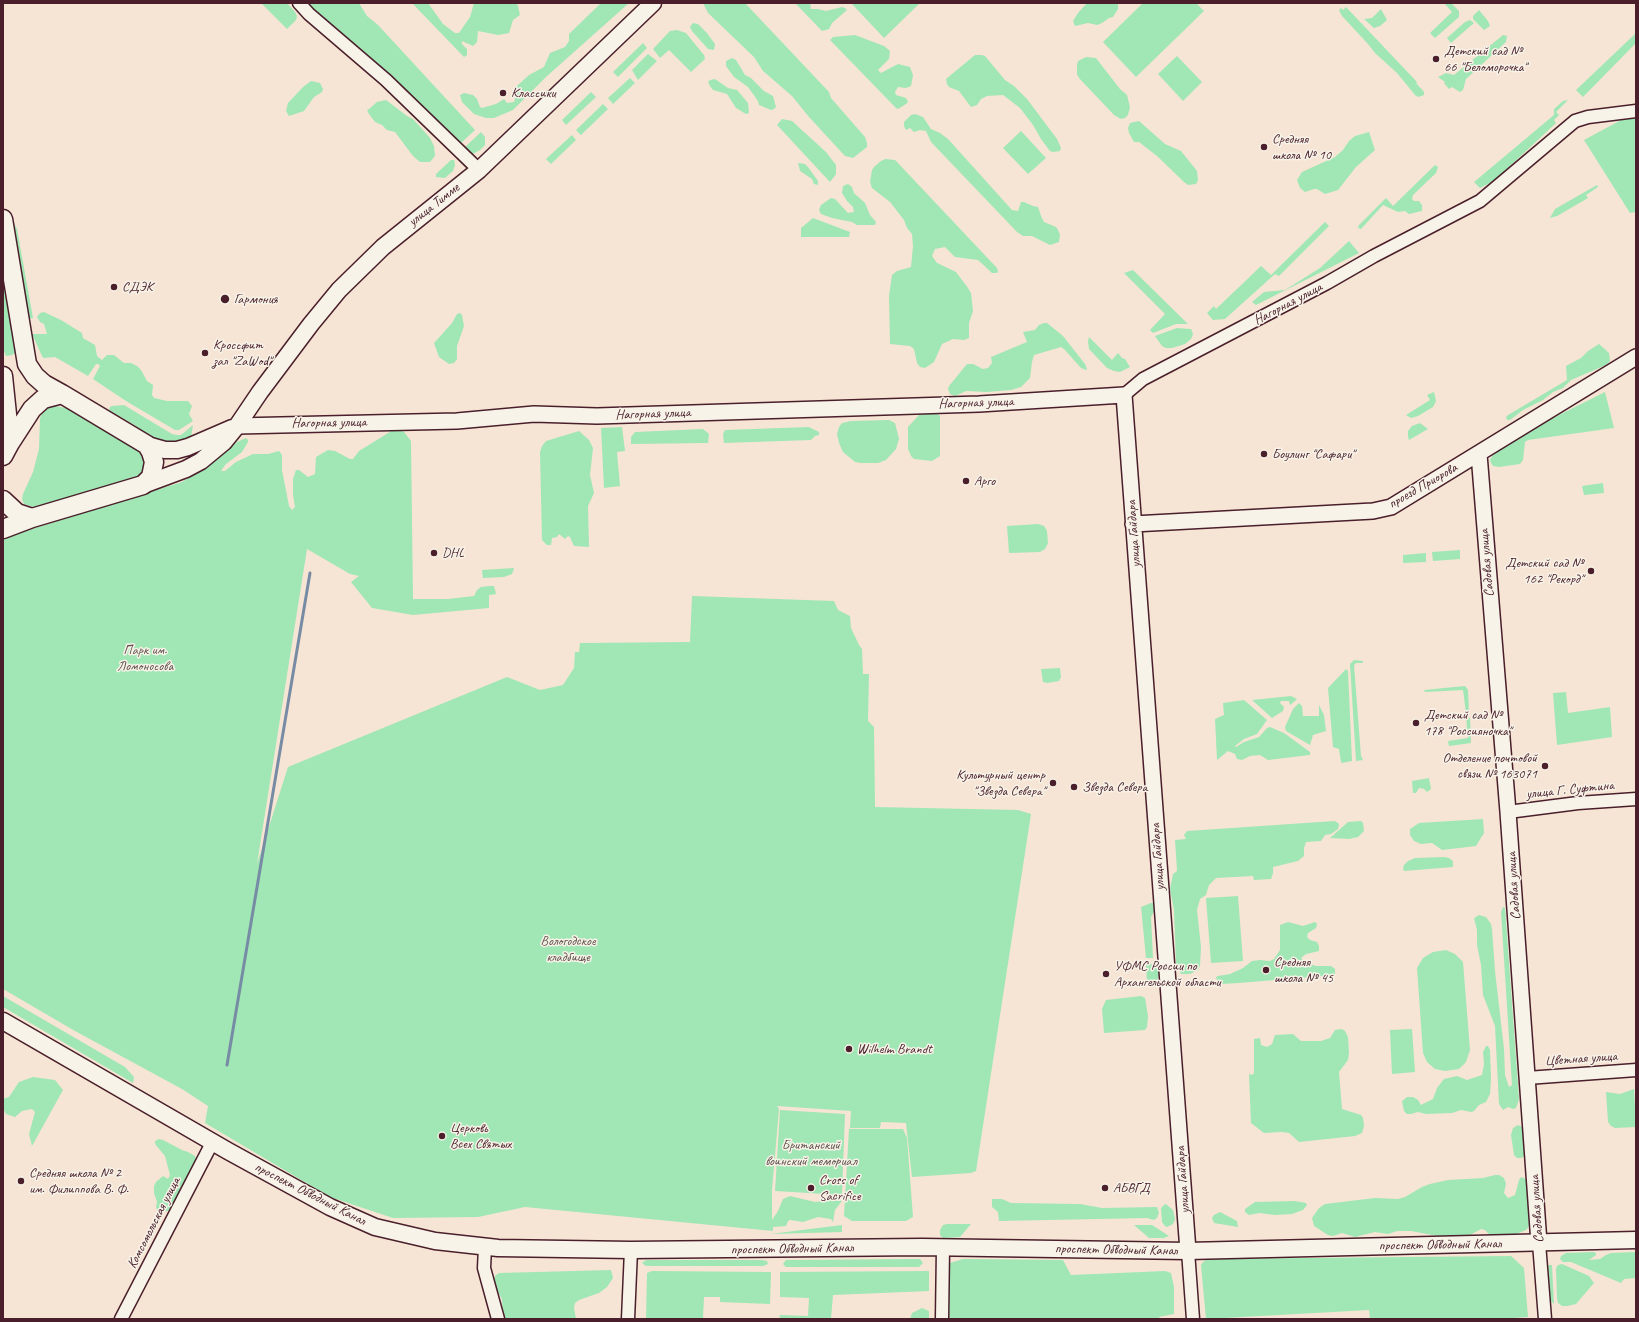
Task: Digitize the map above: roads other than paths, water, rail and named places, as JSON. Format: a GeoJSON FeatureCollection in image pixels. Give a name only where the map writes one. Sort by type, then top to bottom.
{"type":"FeatureCollection","features":[{"type":"Feature","properties":{"kind":"main road","name":"улица Тимме"},"geometry":{"type":"LineString","coordinates":[[143,485],[173,475],[201,461],[224,442],[237,426],[264,386],[329,301],[382,247],[479,170],[653,3]]}},
{"type":"Feature","properties":{"kind":"main road"},"geometry":{"type":"LineString","coordinates":[[3,219],[27,364],[35,376],[44,384],[147,445],[170,451],[188,447],[237,426]]}},
{"type":"Feature","properties":{"kind":"main road"},"geometry":{"type":"LineString","coordinates":[[3,376],[6,448]]}},
{"type":"Feature","properties":{"kind":"main road"},"geometry":{"type":"LineString","coordinates":[[6,448],[32,409],[44,399],[62,394]]}},
{"type":"Feature","properties":{"kind":"main road"},"geometry":{"type":"LineString","coordinates":[[3,529],[32,518],[143,485],[151,477],[153,466],[153,457],[147,445]]}},
{"type":"Feature","properties":{"kind":"main road"},"geometry":{"type":"LineString","coordinates":[[3,500],[17,513],[32,518]]}},
{"type":"Feature","properties":{"kind":"main road","name":"проспект Обводный Канал"},"geometry":{"type":"LineString","coordinates":[[3,1021],[330,1207],[375,1227],[423,1239],[485,1247],[631,1250],[943,1248],[1188,1251],[1636,1240]]}},
{"type":"Feature","properties":{"kind":"street"},"geometry":{"type":"LineString","coordinates":[[299,3],[309,14],[386,80],[479,170]]}},
{"type":"Feature","properties":{"kind":"street","name":"Нагорная улица"},"geometry":{"type":"LineString","coordinates":[[237,426],[457,421],[534,414],[597,416],[979,404],[1124,395],[1143,379],[1327,283],[1374,256],[1480,200],[1576,121],[1588,117],[1636,111]]}},
{"type":"Feature","properties":{"kind":"street","name":"проезд Приорова"},"geometry":{"type":"LineString","coordinates":[[1133,524],[1383,510],[1395,505],[1636,357]]}},
{"type":"Feature","properties":{"kind":"street","name":"улица Гайдара"},"geometry":{"type":"LineString","coordinates":[[1124,395],[1193,1319]]}},
{"type":"Feature","properties":{"kind":"street","name":"Садовая улица"},"geometry":{"type":"LineString","coordinates":[[1479,454],[1508,812],[1545,1319]]}},
{"type":"Feature","properties":{"kind":"street","name":"улица Г. Суфтина"},"geometry":{"type":"LineString","coordinates":[[1508,812],[1578,803],[1636,799]]}},
{"type":"Feature","properties":{"kind":"street","name":"Цветная улица"},"geometry":{"type":"LineString","coordinates":[[1527,1078],[1636,1070]]}},
{"type":"Feature","properties":{"kind":"street","name":"Комсомольская улица"},"geometry":{"type":"LineString","coordinates":[[121,1319],[213,1141]]}},
{"type":"Feature","properties":{"kind":"street"},"geometry":{"type":"LineString","coordinates":[[485,1247],[484,1268],[498,1319]]}},
{"type":"Feature","properties":{"kind":"street"},"geometry":{"type":"LineString","coordinates":[[942,1319],[943,1248]]}},
{"type":"Feature","properties":{"kind":"street"},"geometry":{"type":"LineString","coordinates":[[628,1319],[631,1250]]}},
{"type":"Feature","properties":{"kind":"waterway"},"geometry":{"type":"LineString","coordinates":[[227,1065],[310,573]]}},
{"type":"Feature","properties":{"kind":"place","name":"Детский сад № 66 \"Беломорочка\""},"geometry":{"type":"Point","coordinates":[1436,59]}},
{"type":"Feature","properties":{"kind":"place","name":"Классики"},"geometry":{"type":"Point","coordinates":[503,93]}},
{"type":"Feature","properties":{"kind":"place","name":"Средняя школа № 10"},"geometry":{"type":"Point","coordinates":[1264,147]}},
{"type":"Feature","properties":{"kind":"place","name":"СДЭК"},"geometry":{"type":"Point","coordinates":[114,287]}},
{"type":"Feature","properties":{"kind":"place","name":"Гармония"},"geometry":{"type":"Point","coordinates":[225,299]}},
{"type":"Feature","properties":{"kind":"place","name":"Кроссфит зал \"ZaWod\""},"geometry":{"type":"Point","coordinates":[205,353]}},
{"type":"Feature","properties":{"kind":"place","name":"Боулинг \"Сафари\""},"geometry":{"type":"Point","coordinates":[1264,454]}},
{"type":"Feature","properties":{"kind":"place","name":"Арго"},"geometry":{"type":"Point","coordinates":[966,481]}},
{"type":"Feature","properties":{"kind":"place","name":"DHL"},"geometry":{"type":"Point","coordinates":[434,553]}},
{"type":"Feature","properties":{"kind":"place","name":"Детский сад № 162 \"Рекорд\""},"geometry":{"type":"Point","coordinates":[1591,571]}},
{"type":"Feature","properties":{"kind":"place","name":"Детский сад № 178 \"Россияночка\""},"geometry":{"type":"Point","coordinates":[1416,723]}},
{"type":"Feature","properties":{"kind":"place","name":"Отделение почтовой связи № 163071"},"geometry":{"type":"Point","coordinates":[1545,766]}},
{"type":"Feature","properties":{"kind":"place","name":"Культурный центр \"Звезда Севера\""},"geometry":{"type":"Point","coordinates":[1053,783]}},
{"type":"Feature","properties":{"kind":"place","name":"Звезда Севера"},"geometry":{"type":"Point","coordinates":[1074,787]}},
{"type":"Feature","properties":{"kind":"place","name":"Средняя школа № 45"},"geometry":{"type":"Point","coordinates":[1266,970]}},
{"type":"Feature","properties":{"kind":"place","name":"УФМС России по Архангельской области"},"geometry":{"type":"Point","coordinates":[1106,974]}},
{"type":"Feature","properties":{"kind":"place","name":"Wilhelm Brandt"},"geometry":{"type":"Point","coordinates":[849,1049]}},
{"type":"Feature","properties":{"kind":"place","name":"Церковь Всех Святых"},"geometry":{"type":"Point","coordinates":[442,1136]}},
{"type":"Feature","properties":{"kind":"place","name":"Средняя школа № 2 им. Филиппова В. Ф."},"geometry":{"type":"Point","coordinates":[21,1181]}},
{"type":"Feature","properties":{"kind":"place","name":"Cross of Sacrifice"},"geometry":{"type":"Point","coordinates":[811,1188]}},
{"type":"Feature","properties":{"kind":"place","name":"АБВГД"},"geometry":{"type":"Point","coordinates":[1105,1188]}},
{"type":"Feature","properties":{"kind":"park label","name":"Парк им. Ломоносова"},"geometry":{"type":"Point","coordinates":[145,658]}},
{"type":"Feature","properties":{"kind":"park label","name":"Вологодское кладбище"},"geometry":{"type":"Point","coordinates":[568,950]}},
{"type":"Feature","properties":{"kind":"park label","name":"Британский воинский мемориал"},"geometry":{"type":"Point","coordinates":[811,1154]}}]}
